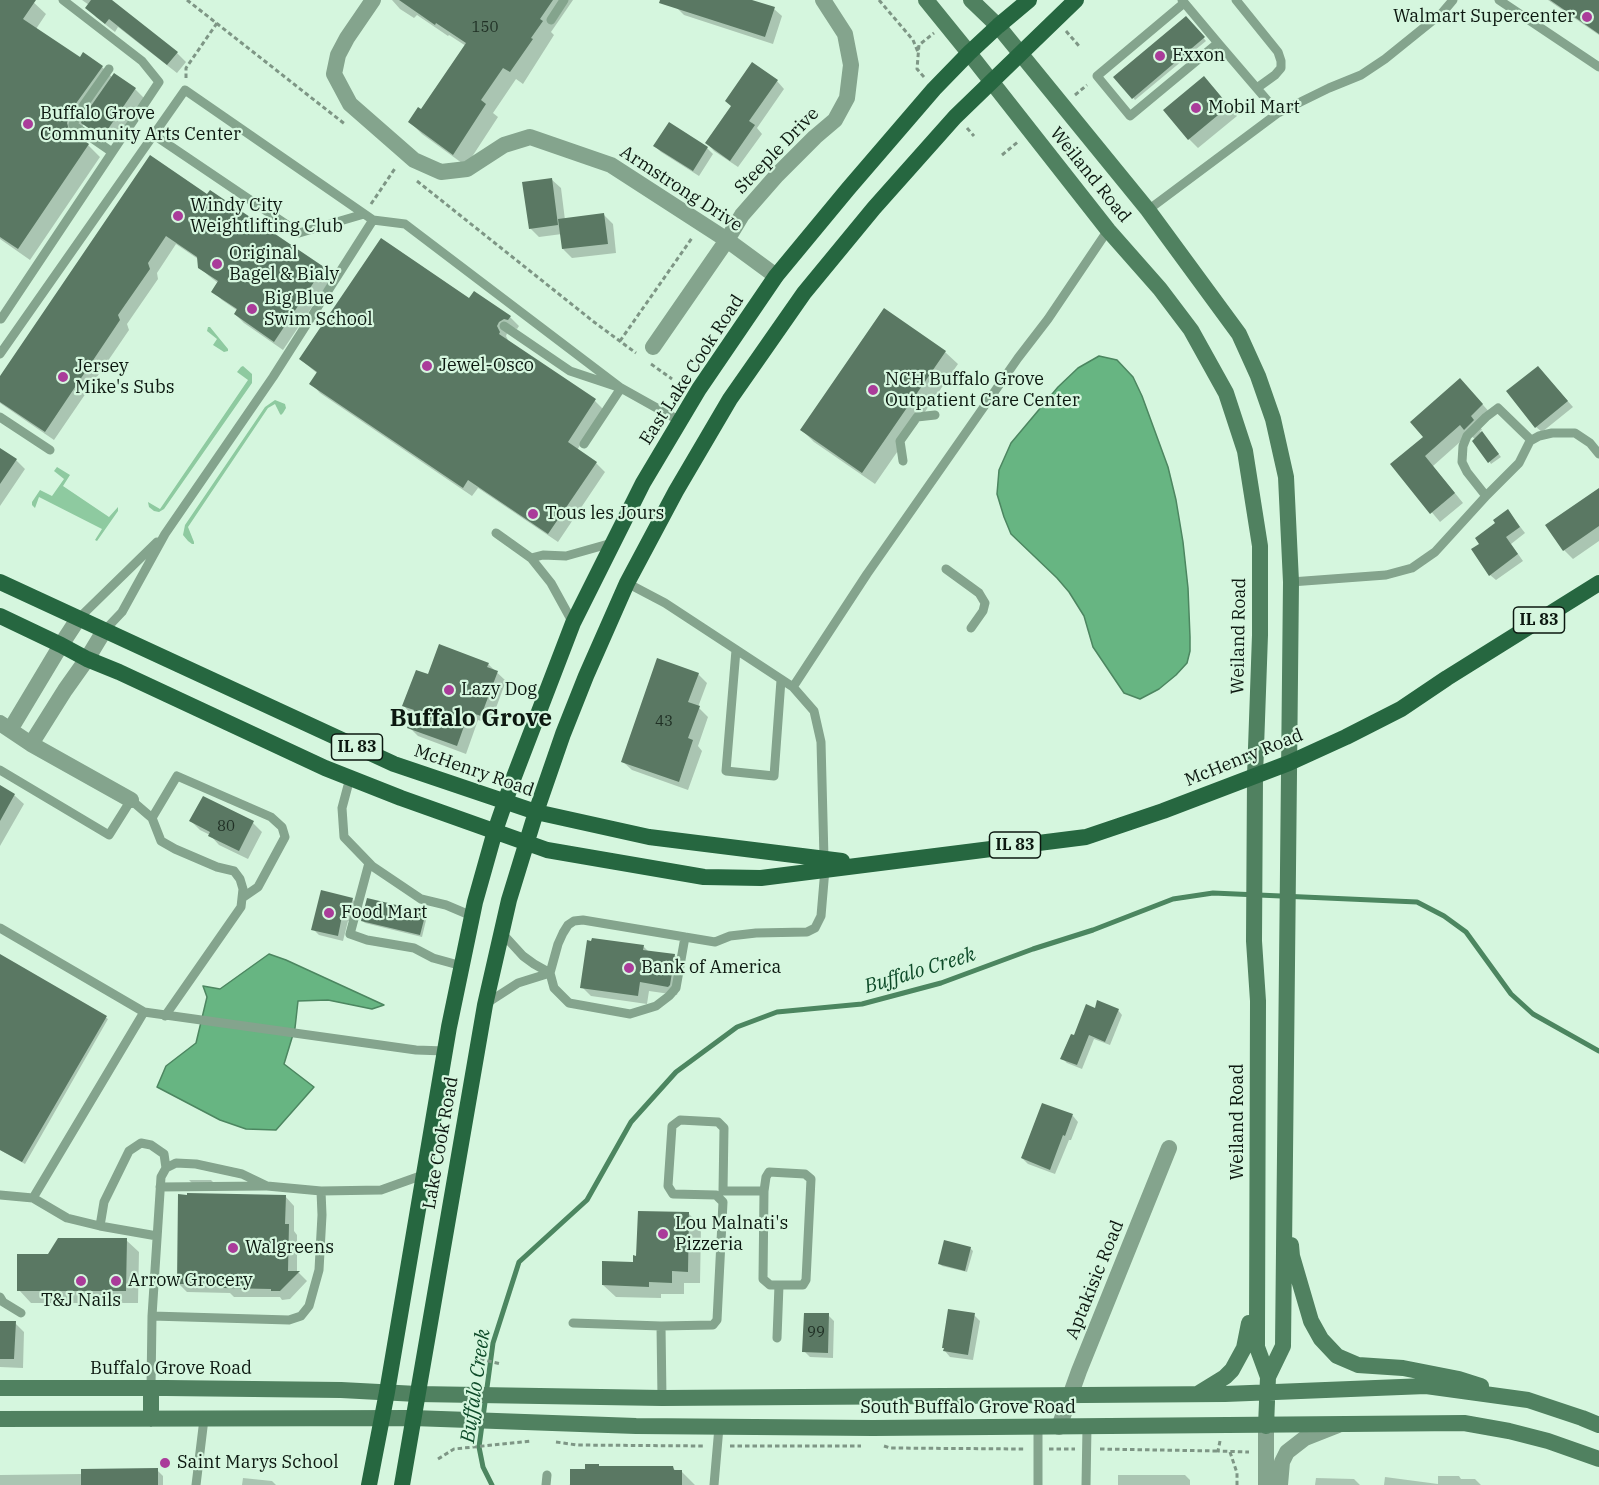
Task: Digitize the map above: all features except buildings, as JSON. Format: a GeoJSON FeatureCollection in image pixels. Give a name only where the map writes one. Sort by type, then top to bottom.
{"type":"FeatureCollection","features":[{"type":"Feature","properties":{"kind":"main road","name":"Weiland Road"},"geometry":{"type":"LineString","coordinates":[[926,0],[1108,230],[1191,330],[1226,393],[1245,451],[1260,546],[1254,941],[1258,1001],[1257,1347],[1267,1385]]}},
{"type":"Feature","properties":{"kind":"main road","name":"Weiland Road"},"geometry":{"type":"LineString","coordinates":[[971,0],[998,26],[1148,210],[1239,334],[1258,375],[1273,419],[1286,477],[1291,582],[1283,1346],[1267,1385]]}},
{"type":"Feature","properties":{"kind":"main road","name":"East Lake Cook Road"},"geometry":{"type":"LineString","coordinates":[[495,831],[573,623],[643,483],[699,390],[777,276],[848,189],[934,89],[969,53],[1029,0]]}},
{"type":"Feature","properties":{"kind":"main road"},"geometry":{"type":"LineString","coordinates":[[536,812],[586,676],[627,583],[676,491],[730,399],[804,293],[874,208],[955,117],[1076,0]]}},
{"type":"Feature","properties":{"kind":"main road","name":"McHenry Road"},"geometry":{"type":"LineString","coordinates":[[0,582],[394,764],[505,802],[536,812],[649,837],[824,864],[864,864],[1086,837],[1163,810],[1289,763],[1401,709],[1455,672],[1599,583]]}},
{"type":"Feature","properties":{"kind":"main road","name":"McHenry Road"},"geometry":{"type":"LineString","coordinates":[[0,616],[87,659],[315,764],[547,850],[704,878],[761,878],[824,864]]}},
{"type":"Feature","properties":{"kind":"main road","name":"Lake Cook Road"},"geometry":{"type":"LineString","coordinates":[[402,1485],[485,1005],[509,900],[536,812]]}},
{"type":"Feature","properties":{"kind":"main road","name":"Lake Cook Road"},"geometry":{"type":"LineString","coordinates":[[369,1485],[445,1051],[472,915],[495,831]]}},
{"type":"Feature","properties":{"kind":"main road"},"geometry":{"type":"LineString","coordinates":[[1284,1175],[1295,1267],[1311,1321],[1321,1340],[1337,1356],[1358,1365],[1403,1368],[1459,1379],[1525,1400]]}},
{"type":"Feature","properties":{"kind":"main road"},"geometry":{"type":"LineString","coordinates":[[1195,1394],[1225,1377],[1239,1358],[1246,1341],[1251,1310],[1257,1294]]}},
{"type":"Feature","properties":{"kind":"main road"},"geometry":{"type":"LineString","coordinates":[[1266,1426],[1267,1385]]}},
{"type":"Feature","properties":{"kind":"main road","name":"South Buffalo Grove Road"},"geometry":{"type":"LineString","coordinates":[[341,1390],[417,1394],[662,1398],[1070,1396],[1195,1394],[1267,1385],[1426,1386],[1525,1400],[1599,1425]]}},
{"type":"Feature","properties":{"kind":"main road","name":"Buffalo Grove Road"},"geometry":{"type":"LineString","coordinates":[[0,1388],[341,1390]]}},
{"type":"Feature","properties":{"kind":"main road"},"geometry":{"type":"LineString","coordinates":[[151,1388],[151,1419]]}},
{"type":"Feature","properties":{"kind":"main road","name":"South Buffalo Grove Road"},"geometry":{"type":"LineString","coordinates":[[204,1419],[413,1418],[719,1427],[1038,1428],[1464,1424],[1509,1431],[1548,1441],[1599,1459]]}},
{"type":"Feature","properties":{"kind":"main road"},"geometry":{"type":"LineString","coordinates":[[0,1419],[204,1419]]}},
{"type":"Feature","properties":{"kind":"street","name":"Armstrong Drive"},"geometry":{"type":"LineString","coordinates":[[373,0],[338,55],[334,74],[350,105],[414,160],[441,172],[467,169],[504,145],[530,137],[611,165],[727,240],[777,276]]}},
{"type":"Feature","properties":{"kind":"street","name":"Steeple Drive"},"geometry":{"type":"LineString","coordinates":[[653,347],[742,215],[777,174],[815,136],[835,120],[847,98],[851,65],[844,34],[823,0]]}},
{"type":"Feature","properties":{"kind":"street"},"geometry":{"type":"LineString","coordinates":[[78,619],[5,727],[131,800]]}},
{"type":"Feature","properties":{"kind":"street"},"geometry":{"type":"LineString","coordinates":[[31,744],[104,631]]}},
{"type":"Feature","properties":{"kind":"street","name":"Aptakisic Road"},"geometry":{"type":"LineString","coordinates":[[1059,1427],[1169,1148]]}},
{"type":"Feature","properties":{"kind":"street"},"geometry":{"type":"LineString","coordinates":[[1280,1485],[1282,1462],[1287,1452],[1305,1438],[1338,1425]]}},
{"type":"Feature","properties":{"kind":"street"},"geometry":{"type":"LineString","coordinates":[[1266,1426],[1266,1485]]}},
{"type":"Feature","properties":{"kind":"lane"},"geometry":{"type":"LineString","coordinates":[[1,319],[159,82],[142,61],[63,0]]}},
{"type":"Feature","properties":{"kind":"lane"},"geometry":{"type":"LineString","coordinates":[[551,20],[564,0]]}},
{"type":"Feature","properties":{"kind":"lane"},"geometry":{"type":"LineString","coordinates":[[1236,0],[1278,52],[1281,61],[1281,68],[1275,75],[1257,88]]}},
{"type":"Feature","properties":{"kind":"lane"},"geometry":{"type":"LineString","coordinates":[[1148,210],[1278,112],[1361,75],[1385,59],[1434,20],[1453,0]]}},
{"type":"Feature","properties":{"kind":"lane"},"geometry":{"type":"LineString","coordinates":[[1499,0],[1599,67]]}},
{"type":"Feature","properties":{"kind":"lane"},"geometry":{"type":"LineString","coordinates":[[1218,43],[1130,116],[1097,76],[1183,2],[1278,112]]}},
{"type":"Feature","properties":{"kind":"lane"},"geometry":{"type":"LineString","coordinates":[[109,69],[78,113],[73,125],[112,152]]}},
{"type":"Feature","properties":{"kind":"lane"},"geometry":{"type":"LineString","coordinates":[[0,354],[185,90],[373,220],[405,224],[621,388],[680,421]]}},
{"type":"Feature","properties":{"kind":"lane"},"geometry":{"type":"LineString","coordinates":[[154,135],[299,234],[364,214]]}},
{"type":"Feature","properties":{"kind":"lane"},"geometry":{"type":"LineString","coordinates":[[104,631],[122,612],[165,534],[273,377],[373,220]]}},
{"type":"Feature","properties":{"kind":"lane"},"geometry":{"type":"LineString","coordinates":[[793,687],[867,574],[1018,358],[1048,319],[1108,230]]}},
{"type":"Feature","properties":{"kind":"lane"},"geometry":{"type":"LineString","coordinates":[[504,326],[570,371],[621,388]]}},
{"type":"Feature","properties":{"kind":"lane"},"geometry":{"type":"LineString","coordinates":[[584,444],[621,388]]}},
{"type":"Feature","properties":{"kind":"lane"},"geometry":{"type":"LineString","coordinates":[[1486,496],[1462,462],[1463,446],[1467,436],[1485,417],[1498,408],[1531,440]]}},
{"type":"Feature","properties":{"kind":"lane"},"geometry":{"type":"LineString","coordinates":[[903,462],[900,441],[917,417],[935,415]]}},
{"type":"Feature","properties":{"kind":"lane"},"geometry":{"type":"LineString","coordinates":[[0,417],[50,450]]}},
{"type":"Feature","properties":{"kind":"lane"},"geometry":{"type":"LineString","coordinates":[[1291,582],[1386,575],[1412,568],[1435,552],[1519,464],[1531,440],[1539,436],[1552,433],[1575,433],[1590,443],[1599,454]]}},
{"type":"Feature","properties":{"kind":"lane"},"geometry":{"type":"LineString","coordinates":[[496,533],[531,558],[551,583],[573,623]]}},
{"type":"Feature","properties":{"kind":"lane"},"geometry":{"type":"LineString","coordinates":[[78,619],[165,534]]}},
{"type":"Feature","properties":{"kind":"lane"},"geometry":{"type":"LineString","coordinates":[[531,558],[543,555],[566,556],[612,543]]}},
{"type":"Feature","properties":{"kind":"lane"},"geometry":{"type":"LineString","coordinates":[[946,569],[979,593],[985,603],[971,628]]}},
{"type":"Feature","properties":{"kind":"lane"},"geometry":{"type":"LineString","coordinates":[[627,583],[664,603],[793,687],[814,711],[821,742],[824,864],[821,916],[815,928],[807,932],[730,936],[714,942],[685,937],[583,920],[574,921],[563,933],[550,973],[554,988],[569,1003],[630,1014],[656,1006],[676,988],[685,937]]}},
{"type":"Feature","properties":{"kind":"lane"},"geometry":{"type":"LineString","coordinates":[[736,650],[726,771],[774,776],[781,680]]}},
{"type":"Feature","properties":{"kind":"lane"},"geometry":{"type":"LineString","coordinates":[[0,770],[109,835],[131,800],[152,818],[161,841],[217,867],[234,871],[240,879],[243,889],[241,907],[165,1016]]}},
{"type":"Feature","properties":{"kind":"lane"},"geometry":{"type":"LineString","coordinates":[[152,818],[177,776],[271,817],[282,827],[285,837],[258,887],[242,898]]}},
{"type":"Feature","properties":{"kind":"lane"},"geometry":{"type":"LineString","coordinates":[[350,778],[342,808],[344,837],[369,863],[421,899],[472,915]]}},
{"type":"Feature","properties":{"kind":"lane"},"geometry":{"type":"LineString","coordinates":[[369,863],[350,934],[367,940],[414,948],[433,958],[462,966]]}},
{"type":"Feature","properties":{"kind":"lane"},"geometry":{"type":"LineString","coordinates":[[0,928],[144,1012],[416,1050],[445,1051]]}},
{"type":"Feature","properties":{"kind":"lane"},"geometry":{"type":"LineString","coordinates":[[501,932],[523,956],[550,973]]}},
{"type":"Feature","properties":{"kind":"lane"},"geometry":{"type":"LineString","coordinates":[[485,1005],[518,983],[550,973]]}},
{"type":"Feature","properties":{"kind":"lane"},"geometry":{"type":"LineString","coordinates":[[33,1198],[144,1012]]}},
{"type":"Feature","properties":{"kind":"lane"},"geometry":{"type":"LineString","coordinates":[[573,1323],[712,1325],[717,1320],[723,1202],[724,1128],[718,1122],[680,1120],[672,1126],[668,1186],[674,1194],[717,1195],[723,1202]]}},
{"type":"Feature","properties":{"kind":"lane"},"geometry":{"type":"LineString","coordinates":[[100,1226],[104,1202],[129,1151],[141,1143],[151,1145],[164,1154],[166,1168]]}},
{"type":"Feature","properties":{"kind":"lane"},"geometry":{"type":"LineString","coordinates":[[151,1388],[152,1316],[160,1187],[161,1177],[166,1168],[176,1163],[196,1164],[242,1174],[267,1186]]}},
{"type":"Feature","properties":{"kind":"lane"},"geometry":{"type":"LineString","coordinates":[[769,1173],[805,1174],[811,1179],[806,1280],[803,1285],[770,1285],[763,1279],[764,1191],[769,1173]]}},
{"type":"Feature","properties":{"kind":"lane"},"geometry":{"type":"LineString","coordinates":[[160,1187],[267,1186],[321,1191],[381,1190],[423,1175]]}},
{"type":"Feature","properties":{"kind":"lane"},"geometry":{"type":"LineString","coordinates":[[152,1316],[289,1320],[301,1316],[309,1306],[319,1270],[321,1191]]}},
{"type":"Feature","properties":{"kind":"lane"},"geometry":{"type":"LineString","coordinates":[[723,1191],[764,1191]]}},
{"type":"Feature","properties":{"kind":"lane"},"geometry":{"type":"LineString","coordinates":[[0,1195],[33,1198],[67,1218],[157,1236]]}},
{"type":"Feature","properties":{"kind":"lane"},"geometry":{"type":"LineString","coordinates":[[777,1338],[779,1285]]}},
{"type":"Feature","properties":{"kind":"lane"},"geometry":{"type":"LineString","coordinates":[[0,1297],[3,1302],[21,1313]]}},
{"type":"Feature","properties":{"kind":"lane"},"geometry":{"type":"LineString","coordinates":[[661,1326],[662,1398]]}},
{"type":"Feature","properties":{"kind":"lane"},"geometry":{"type":"LineString","coordinates":[[196,1485],[204,1419]]}},
{"type":"Feature","properties":{"kind":"lane"},"geometry":{"type":"LineString","coordinates":[[714,1485],[719,1427]]}},
{"type":"Feature","properties":{"kind":"lane"},"geometry":{"type":"LineString","coordinates":[[1086,1485],[1087,1427]]}},
{"type":"Feature","properties":{"kind":"lane"},"geometry":{"type":"LineString","coordinates":[[1038,1428],[1038,1485]]}},
{"type":"Feature","properties":{"kind":"path"},"geometry":{"type":"LineString","coordinates":[[187,0],[352,130]]}},
{"type":"Feature","properties":{"kind":"path"},"geometry":{"type":"LineString","coordinates":[[879,0],[913,40],[918,54]]}},
{"type":"Feature","properties":{"kind":"path"},"geometry":{"type":"LineString","coordinates":[[185,90],[186,68],[217,23]]}},
{"type":"Feature","properties":{"kind":"path"},"geometry":{"type":"LineString","coordinates":[[364,214],[397,165]]}},
{"type":"Feature","properties":{"kind":"path"},"geometry":{"type":"LineString","coordinates":[[414,179],[620,341],[672,379]]}},
{"type":"Feature","properties":{"kind":"path"},"geometry":{"type":"LineString","coordinates":[[620,341],[701,224]]}},
{"type":"Feature","properties":{"kind":"path"},"geometry":{"type":"LineString","coordinates":[[480,1359],[501,1364]]}},
{"type":"Feature","properties":{"kind":"path"},"geometry":{"type":"LineString","coordinates":[[438,1460],[454,1449],[468,1446],[537,1440]]}},
{"type":"Feature","properties":{"kind":"path"},"geometry":{"type":"LineString","coordinates":[[556,1442],[577,1445],[859,1447],[867,1444]]}},
{"type":"Feature","properties":{"kind":"path"},"geometry":{"type":"LineString","coordinates":[[882,1445],[890,1448],[1218,1451]]}},
{"type":"Feature","properties":{"kind":"path"},"geometry":{"type":"LineString","coordinates":[[1230,1452],[1237,1473],[1237,1485]]}},
{"type":"Feature","properties":{"kind":"shaded area"},"geometry":{"type":"Polygon","coordinates":[[[208,327],[228,351],[224,352],[213,345],[217,339],[207,331],[208,327]]]}},
{"type":"Feature","properties":{"kind":"shaded area"},"geometry":{"type":"Polygon","coordinates":[[[1099,356],[1117,360],[1133,377],[1142,396],[1168,467],[1183,542],[1190,637],[1187,663],[1159,689],[1140,699],[1124,693],[1093,647],[1084,616],[1069,592],[1011,534],[997,494],[999,470],[1011,443],[1058,387],[1078,368],[1099,356]]]}},
{"type":"Feature","properties":{"kind":"shaded area"},"geometry":{"type":"Polygon","coordinates":[[[243,366],[252,374],[252,383],[164,509],[159,512],[154,511],[149,507],[148,502],[160,509],[248,380],[237,372],[243,366]]]}},
{"type":"Feature","properties":{"kind":"shaded area"},"geometry":{"type":"Polygon","coordinates":[[[275,400],[285,404],[286,408],[281,415],[275,404],[268,408],[188,527],[194,542],[192,544],[183,535],[185,525],[265,407],[275,400]]]}},
{"type":"Feature","properties":{"kind":"shaded area"},"geometry":{"type":"Polygon","coordinates":[[[57,467],[70,475],[63,486],[109,517],[118,507],[118,511],[97,541],[95,540],[102,529],[39,497],[35,508],[32,505],[40,490],[52,496],[64,479],[54,471],[57,467]]]}},
{"type":"Feature","properties":{"kind":"shaded area"},"geometry":{"type":"Polygon","coordinates":[[[269,954],[384,1005],[372,1009],[328,1000],[298,1001],[295,1028],[284,1064],[314,1087],[276,1130],[246,1129],[220,1120],[157,1087],[166,1066],[196,1043],[207,997],[203,986],[220,989],[269,954]]]}},
{"type":"Feature","properties":{"kind":"waterway","name":"Buffalo Creek"},"geometry":{"type":"LineString","coordinates":[[492,1485],[483,1467],[479,1447],[493,1343],[519,1262],[587,1200],[631,1122],[676,1072],[737,1027],[777,1012],[862,1004],[941,983],[1033,949],[1093,930],[1173,899],[1213,893],[1417,902],[1444,916],[1466,932],[1511,994],[1533,1014],[1599,1051]]}},
{"type":"Feature","properties":{"kind":"place","name":"Walmart Supercenter"},"geometry":{"type":"Point","coordinates":[1587,17]}},
{"type":"Feature","properties":{"kind":"place","name":"Exxon"},"geometry":{"type":"Point","coordinates":[1160,56]}},
{"type":"Feature","properties":{"kind":"place","name":"Mobil Mart"},"geometry":{"type":"Point","coordinates":[1196,108]}},
{"type":"Feature","properties":{"kind":"place","name":"Buffalo Grove Community Arts Center"},"geometry":{"type":"Point","coordinates":[28,124]}},
{"type":"Feature","properties":{"kind":"place","name":"Windy City Weightlifting Club"},"geometry":{"type":"Point","coordinates":[178,216]}},
{"type":"Feature","properties":{"kind":"place","name":"Original Bagel & Bialy"},"geometry":{"type":"Point","coordinates":[217,264]}},
{"type":"Feature","properties":{"kind":"place","name":"Big Blue Swim School"},"geometry":{"type":"Point","coordinates":[252,309]}},
{"type":"Feature","properties":{"kind":"place","name":"Jewel-Osco"},"geometry":{"type":"Point","coordinates":[427,366]}},
{"type":"Feature","properties":{"kind":"place","name":"Jersey Mike's Subs"},"geometry":{"type":"Point","coordinates":[63,377]}},
{"type":"Feature","properties":{"kind":"place","name":"NCH Buffalo Grove Outpatient Care Center"},"geometry":{"type":"Point","coordinates":[873,390]}},
{"type":"Feature","properties":{"kind":"place","name":"Tous les Jours"},"geometry":{"type":"Point","coordinates":[533,514]}},
{"type":"Feature","properties":{"kind":"place","name":"Lazy Dog"},"geometry":{"type":"Point","coordinates":[449,690]}},
{"type":"Feature","properties":{"kind":"place","name":"Food Mart"},"geometry":{"type":"Point","coordinates":[329,913]}},
{"type":"Feature","properties":{"kind":"place","name":"Bank of America"},"geometry":{"type":"Point","coordinates":[629,968]}},
{"type":"Feature","properties":{"kind":"place","name":"Lou Malnati's Pizzeria"},"geometry":{"type":"Point","coordinates":[663,1234]}},
{"type":"Feature","properties":{"kind":"place","name":"Walgreens"},"geometry":{"type":"Point","coordinates":[233,1248]}},
{"type":"Feature","properties":{"kind":"place","name":"T&J Nails"},"geometry":{"type":"Point","coordinates":[81,1281]}},
{"type":"Feature","properties":{"kind":"place","name":"Arrow Grocery"},"geometry":{"type":"Point","coordinates":[116,1281]}},
{"type":"Feature","properties":{"kind":"place","name":"Saint Marys School"},"geometry":{"type":"Point","coordinates":[165,1463]}},
{"type":"Feature","properties":{"kind":"district","name":"Buffalo Grove"},"geometry":{"type":"Point","coordinates":[471,719]}}]}
